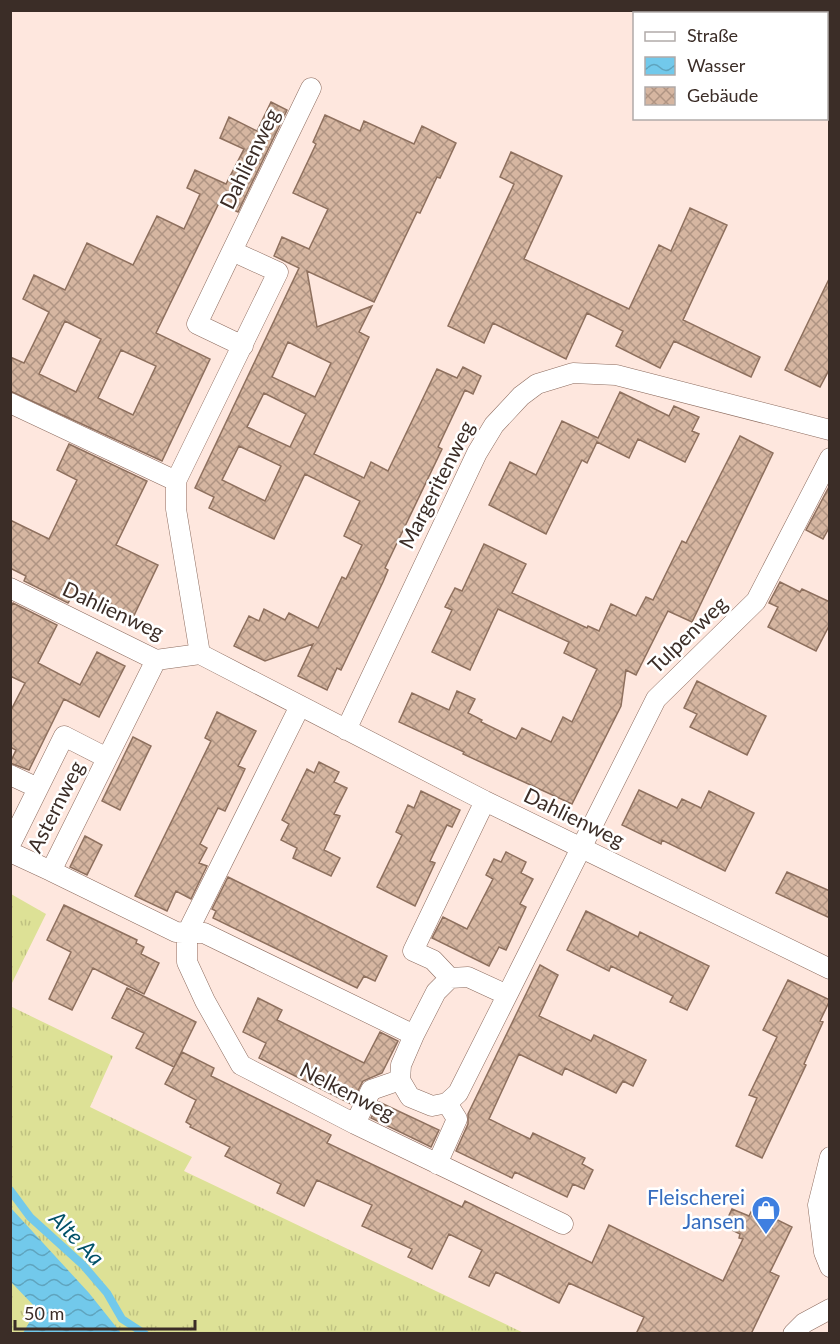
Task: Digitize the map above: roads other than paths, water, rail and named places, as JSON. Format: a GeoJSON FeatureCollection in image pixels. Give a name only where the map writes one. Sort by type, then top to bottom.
{"type":"FeatureCollection","features":[{"type":"Feature","properties":{"kind":"street","name":"Dahlienweg"},"geometry":{"type":"LineString","coordinates":[[243,346],[197,324],[311,88]]}},
{"type":"Feature","properties":{"kind":"street","name":"Dahlienweg"},"geometry":{"type":"LineString","coordinates":[[200,654],[176,509],[176,481],[278,272],[231,251]]}},
{"type":"Feature","properties":{"kind":"street","name":"Margeritenweg"},"geometry":{"type":"LineString","coordinates":[[346,730],[477,453],[494,425],[521,396],[537,384],[573,373],[616,375],[830,430]]}},
{"type":"Feature","properties":{"kind":"street"},"geometry":{"type":"LineString","coordinates":[[10,404],[176,481]]}},
{"type":"Feature","properties":{"kind":"street","name":"Tulpenweg"},"geometry":{"type":"LineString","coordinates":[[581,848],[656,699],[756,602],[830,458]]}},
{"type":"Feature","properties":{"kind":"street","name":"Dahlienweg"},"geometry":{"type":"LineString","coordinates":[[10,588],[156,660],[200,654],[485,801],[830,969]]}},
{"type":"Feature","properties":{"kind":"street","name":"Asternweg"},"geometry":{"type":"LineString","coordinates":[[10,852],[51,871],[156,660]]}},
{"type":"Feature","properties":{"kind":"street"},"geometry":{"type":"LineString","coordinates":[[187,933],[300,706]]}},
{"type":"Feature","properties":{"kind":"street","name":"Asternweg"},"geometry":{"type":"LineString","coordinates":[[10,845],[64,736],[108,758]]}},
{"type":"Feature","properties":{"kind":"street","name":"Asternweg"},"geometry":{"type":"LineString","coordinates":[[10,775],[38,789]]}},
{"type":"Feature","properties":{"kind":"street"},"geometry":{"type":"LineString","coordinates":[[485,801],[412,951],[433,960],[450,978],[468,977],[507,995]]}},
{"type":"Feature","properties":{"kind":"street"},"geometry":{"type":"LineString","coordinates":[[437,1164],[457,1119],[447,1103],[458,1093],[581,848]]}},
{"type":"Feature","properties":{"kind":"street"},"geometry":{"type":"LineString","coordinates":[[51,871],[173,931],[204,933],[414,1035]]}},
{"type":"Feature","properties":{"kind":"street","name":"Nelkenweg"},"geometry":{"type":"LineString","coordinates":[[187,933],[187,962],[241,1065],[355,1124],[563,1224]]}},
{"type":"Feature","properties":{"kind":"street","name":"Nelkenweg"},"geometry":{"type":"LineString","coordinates":[[447,1103],[432,1106],[410,1097],[400,1080],[401,1065],[414,1035],[436,992],[450,978]]}},
{"type":"Feature","properties":{"kind":"street"},"geometry":{"type":"LineString","coordinates":[[355,1124],[371,1090],[400,1080]]}},
{"type":"Feature","properties":{"kind":"street"},"geometry":{"type":"LineString","coordinates":[[830,1157],[818,1205],[824,1252],[830,1267]]}},
{"type":"Feature","properties":{"kind":"street"},"geometry":{"type":"LineString","coordinates":[[793,1334],[804,1323],[830,1309]]}},
{"type":"Feature","properties":{"kind":"water"},"geometry":{"type":"Polygon","coordinates":[[[10,1207],[89,1293],[121,1333],[23,1333],[37,1309],[11,1282],[10,1207]]]}},
{"type":"Feature","properties":{"kind":"waterway","name":"Alte Aa"},"geometry":{"type":"LineString","coordinates":[[10,1190],[30,1217],[83,1265],[107,1293],[122,1319],[145,1334]]}},
{"type":"Feature","properties":{"kind":"place","name":"Fleischerei Jansen"},"geometry":{"type":"Point","coordinates":[766,1236]}}]}
